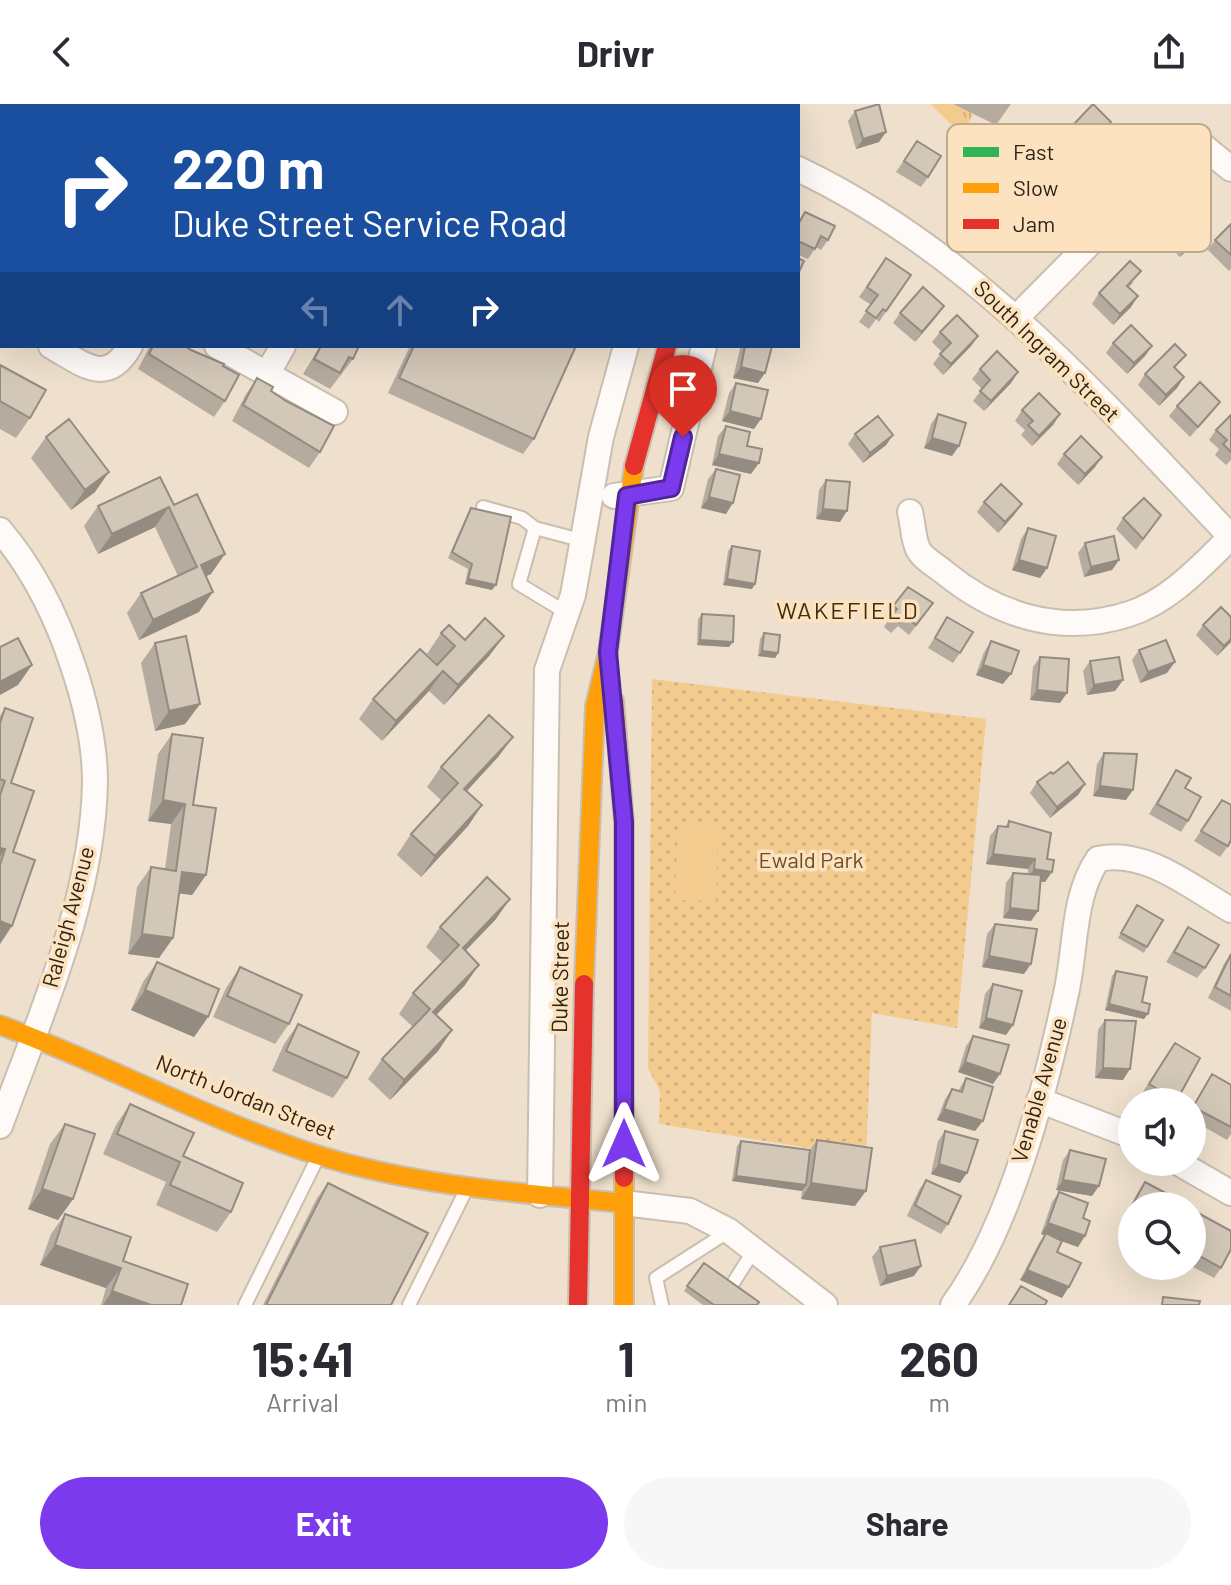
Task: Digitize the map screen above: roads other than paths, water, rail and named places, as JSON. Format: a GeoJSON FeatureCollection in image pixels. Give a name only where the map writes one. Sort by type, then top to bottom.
{"type":"FeatureCollection","features":[{"type":"Feature","properties":{"kind":"main road","name":"Duke Street"},"geometry":{"type":"LineString","coordinates":[[578,1305],[578,1199],[595,706],[608,652],[627,496],[641,432],[666,348]]}},
{"type":"Feature","properties":{"kind":"main road","name":"Duke Street"},"geometry":{"type":"LineString","coordinates":[[608,652],[624,822],[624,1305]]}},
{"type":"Feature","properties":{"kind":"main road","name":"North Jordan Street"},"geometry":{"type":"LineString","coordinates":[[0,1025],[319,1155],[369,1169],[467,1187],[624,1203]]}},
{"type":"Feature","properties":{"kind":"street"},"geometry":{"type":"LineString","coordinates":[[1211,151],[1231,169]]}},
{"type":"Feature","properties":{"kind":"street","name":"South Ingram Street"},"geometry":{"type":"LineString","coordinates":[[800,170],[928,244],[1016,318],[1231,537]]}},
{"type":"Feature","properties":{"kind":"street"},"geometry":{"type":"LineString","coordinates":[[1016,318],[1081,252]]}},
{"type":"Feature","properties":{"kind":"street"},"geometry":{"type":"LineString","coordinates":[[55,348],[87,366],[105,370],[122,360],[129,348]]}},
{"type":"Feature","properties":{"kind":"street"},"geometry":{"type":"LineString","coordinates":[[221,348],[335,412]]}},
{"type":"Feature","properties":{"kind":"street"},"geometry":{"type":"LineString","coordinates":[[267,374],[282,348]]}},
{"type":"Feature","properties":{"kind":"street"},"geometry":{"type":"LineString","coordinates":[[540,1195],[547,670],[567,613],[584,541],[601,437],[625,348]]}},
{"type":"Feature","properties":{"kind":"street"},"geometry":{"type":"LineString","coordinates":[[592,495],[627,496],[671,488],[704,348]]}},
{"type":"Feature","properties":{"kind":"street"},"geometry":{"type":"LineString","coordinates":[[910,512],[919,551],[963,587],[1010,614],[1057,623],[1091,622],[1130,614],[1182,584],[1231,537]]}},
{"type":"Feature","properties":{"kind":"street","name":"Raleigh Avenue"},"geometry":{"type":"LineString","coordinates":[[0,530],[32,573],[63,636],[86,709],[94,765],[93,807],[83,877],[33,1036],[0,1126]]}},
{"type":"Feature","properties":{"kind":"street","name":"Venable Avenue"},"geometry":{"type":"LineString","coordinates":[[953,1305],[996,1229],[1039,1100],[1068,987],[1087,874],[1094,864],[1098,859],[1117,855],[1142,861],[1231,910]]}},
{"type":"Feature","properties":{"kind":"street"},"geometry":{"type":"LineString","coordinates":[[1039,1100],[1118,1131]]}},
{"type":"Feature","properties":{"kind":"street"},"geometry":{"type":"LineString","coordinates":[[1201,1176],[1231,1193]]}},
{"type":"Feature","properties":{"kind":"street"},"geometry":{"type":"LineString","coordinates":[[624,1203],[690,1211],[729,1231],[825,1305]]}},
{"type":"Feature","properties":{"kind":"lane"},"geometry":{"type":"LineString","coordinates":[[483,507],[522,518],[535,528],[584,541]]}},
{"type":"Feature","properties":{"kind":"lane"},"geometry":{"type":"LineString","coordinates":[[535,528],[519,584],[567,613]]}},
{"type":"Feature","properties":{"kind":"lane"},"geometry":{"type":"LineString","coordinates":[[245,1305],[319,1155]]}},
{"type":"Feature","properties":{"kind":"lane"},"geometry":{"type":"LineString","coordinates":[[409,1305],[467,1187]]}},
{"type":"Feature","properties":{"kind":"lane"},"geometry":{"type":"LineString","coordinates":[[662,1305],[656,1278],[729,1231]]}},
{"type":"Feature","properties":{"kind":"lane"},"geometry":{"type":"LineString","coordinates":[[730,1288],[754,1250]]}},
{"type":"Feature","properties":{"kind":"district","name":"WAKEFIELD"},"geometry":{"type":"Point","coordinates":[848,611]}},
{"type":"Feature","properties":{"kind":"park label","name":"Ewald Park"},"geometry":{"type":"Point","coordinates":[811,860]}}]}
